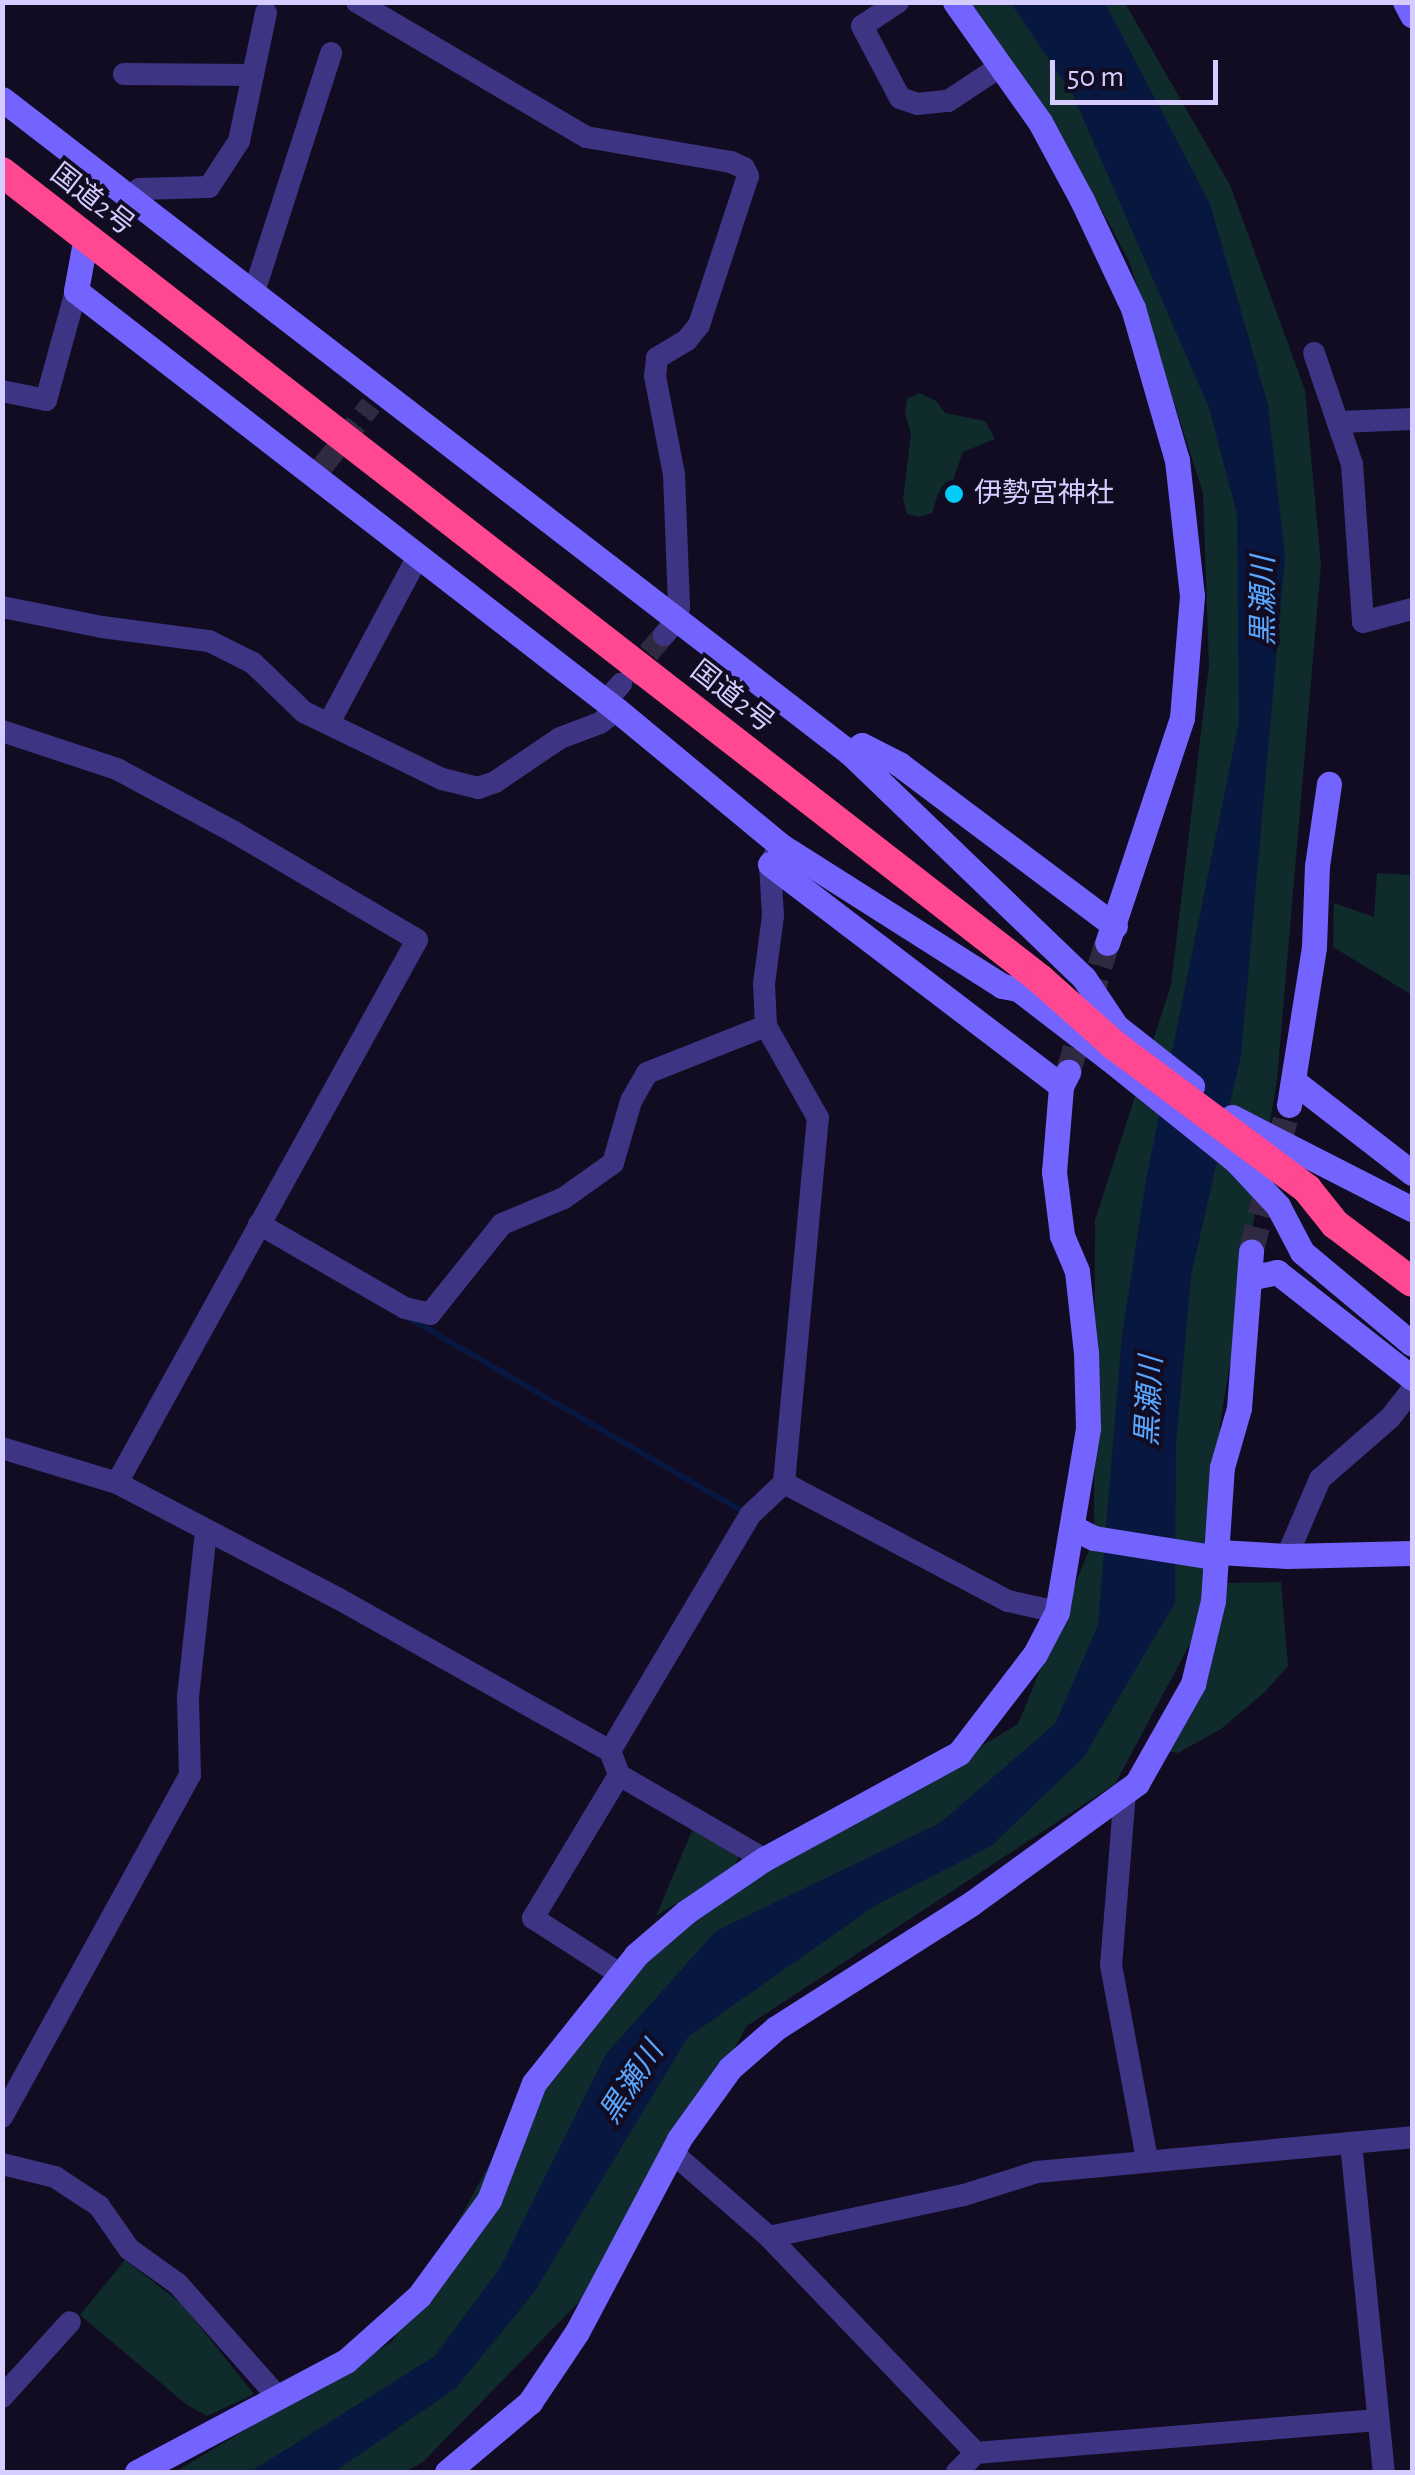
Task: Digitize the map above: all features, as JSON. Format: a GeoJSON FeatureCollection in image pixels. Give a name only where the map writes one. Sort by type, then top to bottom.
{"type":"FeatureCollection","features":[{"type":"Feature","properties":{"kind":"highway","name":"国道2号"},"geometry":{"type":"LineString","coordinates":[[2,172],[1040,979],[1113,1043],[1240,1143],[1307,1189],[1335,1224],[1412,1282]]}},
{"type":"Feature","properties":{"kind":"highway"},"geometry":{"type":"LineString","coordinates":[[1335,1224],[1412,1274]]}},
{"type":"Feature","properties":{"kind":"highway"},"geometry":{"type":"LineString","coordinates":[[1335,1224],[1412,1290]]}},
{"type":"Feature","properties":{"kind":"street"},"geometry":{"type":"LineString","coordinates":[[357,2],[586,136],[731,162],[748,176],[699,324],[687,340],[657,358],[654,376],[674,476],[671,628]]}},
{"type":"Feature","properties":{"kind":"street"},"geometry":{"type":"LineString","coordinates":[[898,2],[862,26],[900,98],[917,104],[948,101],[1002,66]]}},
{"type":"Feature","properties":{"kind":"street"},"geometry":{"type":"LineString","coordinates":[[850,754],[862,745],[898,764],[1111,934],[1182,718],[1192,596],[1180,479],[1133,308],[1074,185],[1002,66],[955,2]]}},
{"type":"Feature","properties":{"kind":"street"},"geometry":{"type":"LineString","coordinates":[[1405,2],[1412,15]]}},
{"type":"Feature","properties":{"kind":"street"},"geometry":{"type":"LineString","coordinates":[[139,189],[209,187],[239,142],[266,13]]}},
{"type":"Feature","properties":{"kind":"street"},"geometry":{"type":"LineString","coordinates":[[254,292],[331,53]]}},
{"type":"Feature","properties":{"kind":"street"},"geometry":{"type":"LineString","coordinates":[[124,74],[253,75]]}},
{"type":"Feature","properties":{"kind":"street"},"geometry":{"type":"LineString","coordinates":[[2,99],[254,292],[376,397],[671,628],[850,754],[1084,978],[1113,1043]]}},
{"type":"Feature","properties":{"kind":"street"},"geometry":{"type":"LineString","coordinates":[[2,391],[46,400],[76,291],[86,236]]}},
{"type":"Feature","properties":{"kind":"street"},"geometry":{"type":"LineString","coordinates":[[76,291],[318,472],[417,558],[615,699],[775,855],[1064,1079],[1054,1172],[1062,1235],[1077,1271],[1086,1353],[1084,1533],[1057,1612],[1035,1654],[958,1753],[764,1859],[686,1912],[620,1974],[534,2083],[488,2200],[419,2296],[346,2360],[137,2472]]}},
{"type":"Feature","properties":{"kind":"street"},"geometry":{"type":"LineString","coordinates":[[1314,353],[1341,422],[1352,464],[1363,622],[1412,609]]}},
{"type":"Feature","properties":{"kind":"street"},"geometry":{"type":"LineString","coordinates":[[1341,422],[1412,419]]}},
{"type":"Feature","properties":{"kind":"street"},"geometry":{"type":"LineString","coordinates":[[329,724],[417,558]]}},
{"type":"Feature","properties":{"kind":"street"},"geometry":{"type":"LineString","coordinates":[[2,606],[102,627],[208,640],[253,663],[304,712],[442,779],[478,788],[495,782],[560,738],[600,723],[615,699]]}},
{"type":"Feature","properties":{"kind":"street"},"geometry":{"type":"LineString","coordinates":[[2,731],[117,770],[234,832],[417,940],[117,1484]]}},
{"type":"Feature","properties":{"kind":"street"},"geometry":{"type":"LineString","coordinates":[[1329,784],[1318,866],[1314,948],[1292,1094],[1412,1173]]}},
{"type":"Feature","properties":{"kind":"street"},"geometry":{"type":"LineString","coordinates":[[775,855],[1002,986],[1018,989],[1113,1043]]}},
{"type":"Feature","properties":{"kind":"street"},"geometry":{"type":"LineString","coordinates":[[610,1751],[750,1515],[784,1483],[818,1118],[766,1026],[764,984],[773,916],[775,855]]}},
{"type":"Feature","properties":{"kind":"street"},"geometry":{"type":"LineString","coordinates":[[259,1224],[405,1308],[430,1314],[502,1224],[564,1198],[613,1163],[631,1101],[646,1073],[766,1026]]}},
{"type":"Feature","properties":{"kind":"street"},"geometry":{"type":"LineString","coordinates":[[1240,1143],[1412,1209]]}},
{"type":"Feature","properties":{"kind":"street"},"geometry":{"type":"LineString","coordinates":[[1240,1143],[1302,1252],[1412,1344]]}},
{"type":"Feature","properties":{"kind":"street"},"geometry":{"type":"LineString","coordinates":[[446,2472],[530,2402],[577,2332],[674,2154],[678,2139],[730,2068],[776,2028],[972,1903],[1137,1783],[1193,1684],[1222,1468],[1239,1408],[1251,1251]]}},
{"type":"Feature","properties":{"kind":"street"},"geometry":{"type":"LineString","coordinates":[[1250,1278],[1278,1272],[1412,1378]]}},
{"type":"Feature","properties":{"kind":"street"},"geometry":{"type":"LineString","coordinates":[[1287,1556],[1320,1479],[1390,1418],[1412,1390]]}},
{"type":"Feature","properties":{"kind":"street"},"geometry":{"type":"LineString","coordinates":[[2,1448],[117,1484],[338,1598],[610,1751],[619,1775],[764,1859]]}},
{"type":"Feature","properties":{"kind":"street"},"geometry":{"type":"LineString","coordinates":[[784,1483],[1008,1601],[1057,1612]]}},
{"type":"Feature","properties":{"kind":"street"},"geometry":{"type":"LineString","coordinates":[[2,2117],[190,1775],[188,1697],[206,1531]]}},
{"type":"Feature","properties":{"kind":"street"},"geometry":{"type":"LineString","coordinates":[[1084,1533],[1213,1554],[1412,1553]]}},
{"type":"Feature","properties":{"kind":"street"},"geometry":{"type":"LineString","coordinates":[[619,1775],[533,1918],[620,1974]]}},
{"type":"Feature","properties":{"kind":"street"},"geometry":{"type":"LineString","coordinates":[[1125,1792],[1111,1965],[1147,2159]]}},
{"type":"Feature","properties":{"kind":"street"},"geometry":{"type":"LineString","coordinates":[[769,2237],[964,2196],[1038,2172],[1412,2137]]}},
{"type":"Feature","properties":{"kind":"street"},"geometry":{"type":"LineString","coordinates":[[1351,2143],[1384,2472]]}},
{"type":"Feature","properties":{"kind":"street"},"geometry":{"type":"LineString","coordinates":[[674,2154],[769,2237],[976,2453]]}},
{"type":"Feature","properties":{"kind":"street"},"geometry":{"type":"LineString","coordinates":[[2,2164],[56,2177],[99,2206],[129,2250],[178,2284],[278,2397]]}},
{"type":"Feature","properties":{"kind":"street"},"geometry":{"type":"LineString","coordinates":[[2,2397],[70,2322]]}},
{"type":"Feature","properties":{"kind":"street"},"geometry":{"type":"LineString","coordinates":[[957,2472],[976,2453],[1378,2420]]}},
{"type":"Feature","properties":{"kind":"green space"},"geometry":{"type":"Polygon","coordinates":[[[969,3],[1125,3],[1230,185],[1305,390],[1321,565],[1277,1080],[1220,1424],[1213,1601],[1115,1784],[747,2026],[612,2268],[423,2462],[405,2472],[175,2472],[392,2342],[534,2083],[686,1912],[837,1833],[1018,1724],[1094,1538],[1095,1220],[1171,985],[1209,665],[1203,493],[1129,261],[1058,128],[969,3]]]}},
{"type":"Feature","properties":{"kind":"green space"},"geometry":{"type":"Polygon","coordinates":[[[919,393],[936,401],[945,413],[985,421],[995,439],[963,452],[952,483],[938,494],[932,513],[918,517],[907,514],[903,499],[911,434],[905,413],[907,399],[919,393]]]}},
{"type":"Feature","properties":{"kind":"green space"},"geometry":{"type":"Polygon","coordinates":[[[1377,873],[1412,875],[1412,995],[1333,947],[1334,903],[1374,917],[1377,873]]]}},
{"type":"Feature","properties":{"kind":"green space"},"geometry":{"type":"Polygon","coordinates":[[[1281,1582],[1288,1666],[1265,1692],[1221,1729],[1178,1753],[1160,1750],[1223,1583],[1281,1582]]]}},
{"type":"Feature","properties":{"kind":"green space"},"geometry":{"type":"Polygon","coordinates":[[[694,1826],[739,1857],[731,1871],[656,1916],[694,1826]]]}},
{"type":"Feature","properties":{"kind":"green space"},"geometry":{"type":"Polygon","coordinates":[[[125,2260],[182,2304],[254,2394],[207,2416],[187,2405],[80,2315],[125,2260]]]}},
{"type":"Feature","properties":{"kind":"water","name":"黒瀬川"},"geometry":{"type":"Polygon","coordinates":[[[1011,3],[1105,3],[1210,204],[1268,405],[1285,557],[1241,1055],[1191,1276],[1176,1444],[1175,1603],[1083,1758],[991,1846],[876,1905],[688,2037],[535,2291],[456,2388],[334,2472],[250,2472],[435,2356],[500,2268],[606,2054],[716,1931],[940,1823],[1055,1724],[1098,1625],[1122,1336],[1146,1180],[1239,722],[1237,514],[1209,408],[1073,95],[1011,3]]]}},
{"type":"Feature","properties":{"kind":"waterway"},"geometry":{"type":"LineString","coordinates":[[409,1318],[744,1512]]}},
{"type":"Feature","properties":{"kind":"tunnel"},"geometry":{"type":"LineString","coordinates":[[322,467],[371,405]]}},
{"type":"Feature","properties":{"kind":"tunnel"},"geometry":{"type":"LineString","coordinates":[[627,678],[664,635]]}},
{"type":"Feature","properties":{"kind":"tunnel"},"geometry":{"type":"LineString","coordinates":[[1068,1072],[1107,943]]}},
{"type":"Feature","properties":{"kind":"tunnel"},"geometry":{"type":"LineString","coordinates":[[1251,1251],[1289,1105]]}},
{"type":"Feature","properties":{"kind":"place","name":"伊勢宮神社"},"geometry":{"type":"Point","coordinates":[954,494]}}]}
